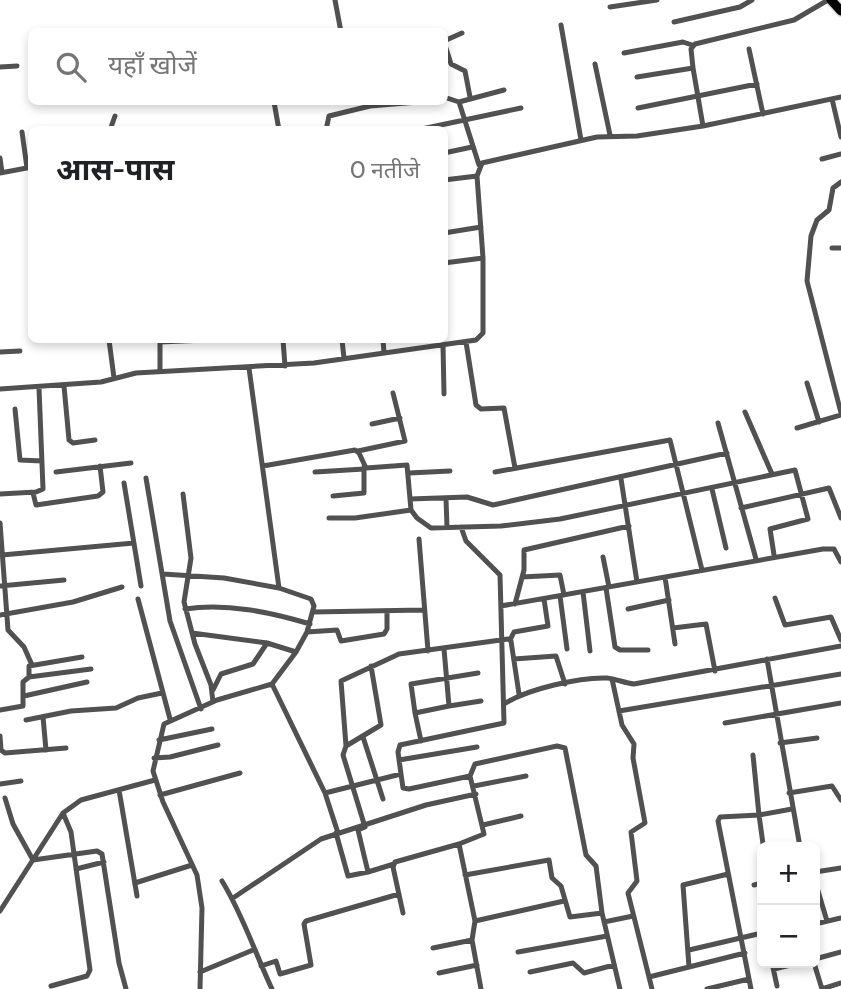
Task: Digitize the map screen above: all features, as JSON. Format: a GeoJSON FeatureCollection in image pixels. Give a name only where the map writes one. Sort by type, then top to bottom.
{"type":"FeatureCollection","features":[{"type":"Feature","properties":{"kind":"main road"},"geometry":{"type":"LineString","coordinates":[[830,0],[841,6]]}},
{"type":"Feature","properties":{"kind":"street"},"geometry":{"type":"LineString","coordinates":[[335,0],[340,28]]}},
{"type":"Feature","properties":{"kind":"street"},"geometry":{"type":"LineString","coordinates":[[610,7],[657,0]]}},
{"type":"Feature","properties":{"kind":"street"},"geometry":{"type":"LineString","coordinates":[[674,22],[740,7],[752,0]]}},
{"type":"Feature","properties":{"kind":"street"},"geometry":{"type":"LineString","coordinates":[[624,53],[683,42],[692,46],[794,20],[830,0]]}},
{"type":"Feature","properties":{"kind":"street"},"geometry":{"type":"LineString","coordinates":[[561,25],[581,140]]}},
{"type":"Feature","properties":{"kind":"street"},"geometry":{"type":"LineString","coordinates":[[448,39],[462,33]]}},
{"type":"Feature","properties":{"kind":"street"},"geometry":{"type":"LineString","coordinates":[[692,46],[703,126]]}},
{"type":"Feature","properties":{"kind":"street"},"geometry":{"type":"LineString","coordinates":[[749,49],[763,114]]}},
{"type":"Feature","properties":{"kind":"street"},"geometry":{"type":"LineString","coordinates":[[448,54],[451,64],[464,68],[470,97]]}},
{"type":"Feature","properties":{"kind":"street"},"geometry":{"type":"LineString","coordinates":[[596,64],[610,135]]}},
{"type":"Feature","properties":{"kind":"street"},"geometry":{"type":"LineString","coordinates":[[0,67],[17,65]]}},
{"type":"Feature","properties":{"kind":"street"},"geometry":{"type":"LineString","coordinates":[[637,77],[693,68]]}},
{"type":"Feature","properties":{"kind":"street"},"geometry":{"type":"LineString","coordinates":[[638,108],[757,84]]}},
{"type":"Feature","properties":{"kind":"street"},"geometry":{"type":"LineString","coordinates":[[448,98],[459,102],[504,90]]}},
{"type":"Feature","properties":{"kind":"street"},"geometry":{"type":"LineString","coordinates":[[479,165],[581,140],[610,135],[637,136],[703,126],[841,97]]}},
{"type":"Feature","properties":{"kind":"street"},"geometry":{"type":"LineString","coordinates":[[832,99],[841,137]]}},
{"type":"Feature","properties":{"kind":"street"},"geometry":{"type":"LineString","coordinates":[[0,389],[64,386],[160,371],[285,366],[480,339],[483,333],[483,258],[477,176],[479,165],[459,102]]}},
{"type":"Feature","properties":{"kind":"street"},"geometry":{"type":"LineString","coordinates":[[275,105],[278,126]]}},
{"type":"Feature","properties":{"kind":"street"},"geometry":{"type":"LineString","coordinates":[[325,126],[329,116],[354,105]]}},
{"type":"Feature","properties":{"kind":"street"},"geometry":{"type":"LineString","coordinates":[[438,126],[521,107]]}},
{"type":"Feature","properties":{"kind":"street"},"geometry":{"type":"LineString","coordinates":[[111,126],[115,116]]}},
{"type":"Feature","properties":{"kind":"street"},"geometry":{"type":"LineString","coordinates":[[22,132],[28,163]]}},
{"type":"Feature","properties":{"kind":"street"},"geometry":{"type":"LineString","coordinates":[[448,152],[472,147]]}},
{"type":"Feature","properties":{"kind":"street"},"geometry":{"type":"LineString","coordinates":[[822,159],[841,155]]}},
{"type":"Feature","properties":{"kind":"street"},"geometry":{"type":"LineString","coordinates":[[0,158],[1,173],[28,168]]}},
{"type":"Feature","properties":{"kind":"street"},"geometry":{"type":"LineString","coordinates":[[448,180],[477,176]]}},
{"type":"Feature","properties":{"kind":"street"},"geometry":{"type":"LineString","coordinates":[[797,428],[841,414],[807,281],[814,225],[829,210],[833,188],[841,182]]}},
{"type":"Feature","properties":{"kind":"street"},"geometry":{"type":"LineString","coordinates":[[448,232],[481,227]]}},
{"type":"Feature","properties":{"kind":"street"},"geometry":{"type":"LineString","coordinates":[[832,248],[841,248]]}},
{"type":"Feature","properties":{"kind":"street"},"geometry":{"type":"LineString","coordinates":[[448,262],[483,258]]}},
{"type":"Feature","properties":{"kind":"street"},"geometry":{"type":"LineString","coordinates":[[466,342],[476,405],[481,410],[504,408],[515,468]]}},
{"type":"Feature","properties":{"kind":"street"},"geometry":{"type":"LineString","coordinates":[[109,343],[114,378]]}},
{"type":"Feature","properties":{"kind":"street"},"geometry":{"type":"LineString","coordinates":[[160,343],[160,371]]}},
{"type":"Feature","properties":{"kind":"street"},"geometry":{"type":"LineString","coordinates":[[282,343],[285,366]]}},
{"type":"Feature","properties":{"kind":"street"},"geometry":{"type":"LineString","coordinates":[[342,343],[344,358]]}},
{"type":"Feature","properties":{"kind":"street"},"geometry":{"type":"LineString","coordinates":[[383,343],[384,352]]}},
{"type":"Feature","properties":{"kind":"street"},"geometry":{"type":"LineString","coordinates":[[413,343],[414,348]]}},
{"type":"Feature","properties":{"kind":"street"},"geometry":{"type":"LineString","coordinates":[[443,345],[444,394]]}},
{"type":"Feature","properties":{"kind":"street"},"geometry":{"type":"LineString","coordinates":[[0,352],[20,351]]}},
{"type":"Feature","properties":{"kind":"street"},"geometry":{"type":"LineString","coordinates":[[249,368],[279,588]]}},
{"type":"Feature","properties":{"kind":"street"},"geometry":{"type":"LineString","coordinates":[[807,383],[819,422]]}},
{"type":"Feature","properties":{"kind":"street"},"geometry":{"type":"LineString","coordinates":[[64,386],[69,440],[73,443],[94,440]]}},
{"type":"Feature","properties":{"kind":"street"},"geometry":{"type":"LineString","coordinates":[[0,494],[33,493],[43,489],[39,388]]}},
{"type":"Feature","properties":{"kind":"street"},"geometry":{"type":"LineString","coordinates":[[263,466],[405,441],[393,393]]}},
{"type":"Feature","properties":{"kind":"street"},"geometry":{"type":"LineString","coordinates":[[15,410],[20,460],[42,461]]}},
{"type":"Feature","properties":{"kind":"street"},"geometry":{"type":"LineString","coordinates":[[745,412],[772,474]]}},
{"type":"Feature","properties":{"kind":"street"},"geometry":{"type":"LineString","coordinates":[[372,424],[400,418]]}},
{"type":"Feature","properties":{"kind":"street"},"geometry":{"type":"LineString","coordinates":[[718,423],[756,559]]}},
{"type":"Feature","properties":{"kind":"street"},"geometry":{"type":"LineString","coordinates":[[495,472],[668,440],[674,445],[702,570]]}},
{"type":"Feature","properties":{"kind":"street"},"geometry":{"type":"LineString","coordinates":[[332,496],[364,493],[364,468],[358,451]]}},
{"type":"Feature","properties":{"kind":"street"},"geometry":{"type":"LineString","coordinates":[[410,499],[467,497],[493,505],[621,479],[727,453]]}},
{"type":"Feature","properties":{"kind":"street"},"geometry":{"type":"LineString","coordinates":[[56,472],[131,463]]}},
{"type":"Feature","properties":{"kind":"street"},"geometry":{"type":"LineString","coordinates":[[315,472],[404,464],[409,473],[411,510],[428,527],[461,527],[513,525],[626,506],[795,470],[803,496],[806,521],[769,531],[774,555]]}},
{"type":"Feature","properties":{"kind":"street"},"geometry":{"type":"LineString","coordinates":[[33,493],[36,505],[101,495],[100,466]]}},
{"type":"Feature","properties":{"kind":"street"},"geometry":{"type":"LineString","coordinates":[[409,473],[450,471]]}},
{"type":"Feature","properties":{"kind":"street"},"geometry":{"type":"LineString","coordinates":[[146,478],[172,630],[201,709]]}},
{"type":"Feature","properties":{"kind":"street"},"geometry":{"type":"LineString","coordinates":[[621,479],[637,582]]}},
{"type":"Feature","properties":{"kind":"street"},"geometry":{"type":"LineString","coordinates":[[124,483],[141,586]]}},
{"type":"Feature","properties":{"kind":"street"},"geometry":{"type":"LineString","coordinates":[[712,489],[726,548]]}},
{"type":"Feature","properties":{"kind":"street"},"geometry":{"type":"LineString","coordinates":[[741,508],[831,489],[841,518]]}},
{"type":"Feature","properties":{"kind":"street"},"geometry":{"type":"LineString","coordinates":[[183,494],[191,558],[185,609],[213,690],[213,702]]}},
{"type":"Feature","properties":{"kind":"street"},"geometry":{"type":"LineString","coordinates":[[446,499],[447,527]]}},
{"type":"Feature","properties":{"kind":"street"},"geometry":{"type":"LineString","coordinates":[[329,518],[355,518],[411,510]]}},
{"type":"Feature","properties":{"kind":"street"},"geometry":{"type":"LineString","coordinates":[[0,523],[3,614],[8,630],[24,647],[32,665]]}},
{"type":"Feature","properties":{"kind":"street"},"geometry":{"type":"LineString","coordinates":[[515,604],[525,549],[629,526]]}},
{"type":"Feature","properties":{"kind":"street"},"geometry":{"type":"LineString","coordinates":[[461,527],[466,541],[499,572],[505,721],[501,726],[400,745],[399,761],[403,788],[470,776]]}},
{"type":"Feature","properties":{"kind":"street"},"geometry":{"type":"LineString","coordinates":[[419,539],[428,650]]}},
{"type":"Feature","properties":{"kind":"street"},"geometry":{"type":"LineString","coordinates":[[2,555],[134,543]]}},
{"type":"Feature","properties":{"kind":"street"},"geometry":{"type":"LineString","coordinates":[[501,606],[774,555],[831,548],[841,562]]}},
{"type":"Feature","properties":{"kind":"street"},"geometry":{"type":"LineString","coordinates":[[603,557],[615,647],[620,650],[648,650]]}},
{"type":"Feature","properties":{"kind":"street"},"geometry":{"type":"LineString","coordinates":[[163,574],[188,574],[279,588],[311,599],[314,603],[307,632],[272,684],[213,702],[170,719],[164,724],[159,740],[154,758],[155,780],[197,875],[202,908],[201,989]]}},
{"type":"Feature","properties":{"kind":"street"},"geometry":{"type":"LineString","coordinates":[[522,577],[560,575],[567,649]]}},
{"type":"Feature","properties":{"kind":"street"},"geometry":{"type":"LineString","coordinates":[[665,577],[675,644]]}},
{"type":"Feature","properties":{"kind":"street"},"geometry":{"type":"LineString","coordinates":[[2,585],[64,580]]}},
{"type":"Feature","properties":{"kind":"street"},"geometry":{"type":"LineString","coordinates":[[3,614],[73,602],[122,587]]}},
{"type":"Feature","properties":{"kind":"street"},"geometry":{"type":"LineString","coordinates":[[583,592],[590,651]]}},
{"type":"Feature","properties":{"kind":"street"},"geometry":{"type":"LineString","coordinates":[[775,598],[785,625],[831,617],[841,640]]}},
{"type":"Feature","properties":{"kind":"street"},"geometry":{"type":"LineString","coordinates":[[138,599],[170,719]]}},
{"type":"Feature","properties":{"kind":"street"},"geometry":{"type":"LineString","coordinates":[[519,694],[510,640],[514,632],[548,626],[544,599]]}},
{"type":"Feature","properties":{"kind":"street"},"geometry":{"type":"LineString","coordinates":[[628,609],[668,600]]}},
{"type":"Feature","properties":{"kind":"street"},"geometry":{"type":"LineString","coordinates":[[185,609],[206,606],[246,609],[310,624]]}},
{"type":"Feature","properties":{"kind":"street"},"geometry":{"type":"LineString","coordinates":[[313,612],[423,610]]}},
{"type":"Feature","properties":{"kind":"street"},"geometry":{"type":"LineString","coordinates":[[307,632],[337,630],[341,641],[384,634],[387,629],[387,611]]}},
{"type":"Feature","properties":{"kind":"street"},"geometry":{"type":"LineString","coordinates":[[673,628],[706,624],[715,671]]}},
{"type":"Feature","properties":{"kind":"street"},"geometry":{"type":"LineString","coordinates":[[192,633],[267,643],[296,652]]}},
{"type":"Feature","properties":{"kind":"street"},"geometry":{"type":"LineString","coordinates":[[368,872],[358,830],[365,827],[343,755],[346,746],[341,681],[400,654],[510,640]]}},
{"type":"Feature","properties":{"kind":"street"},"geometry":{"type":"LineString","coordinates":[[213,690],[221,674],[253,664],[267,643]]}},
{"type":"Feature","properties":{"kind":"street"},"geometry":{"type":"LineString","coordinates":[[504,704],[519,694],[580,680],[612,679],[634,684],[841,646]]}},
{"type":"Feature","properties":{"kind":"street"},"geometry":{"type":"LineString","coordinates":[[444,649],[449,706]]}},
{"type":"Feature","properties":{"kind":"street"},"geometry":{"type":"LineString","coordinates":[[514,659],[556,656],[565,684]]}},
{"type":"Feature","properties":{"kind":"street"},"geometry":{"type":"LineString","coordinates":[[29,677],[27,669],[32,665],[82,657]]}},
{"type":"Feature","properties":{"kind":"street"},"geometry":{"type":"LineString","coordinates":[[767,659],[799,842]]}},
{"type":"Feature","properties":{"kind":"street"},"geometry":{"type":"LineString","coordinates":[[346,746],[377,730],[382,722],[370,666]]}},
{"type":"Feature","properties":{"kind":"street"},"geometry":{"type":"LineString","coordinates":[[0,710],[23,706],[23,682],[29,677],[91,669]]}},
{"type":"Feature","properties":{"kind":"street"},"geometry":{"type":"LineString","coordinates":[[421,741],[410,684],[478,673]]}},
{"type":"Feature","properties":{"kind":"street"},"geometry":{"type":"LineString","coordinates":[[619,711],[841,674]]}},
{"type":"Feature","properties":{"kind":"street"},"geometry":{"type":"LineString","coordinates":[[612,679],[625,732],[634,744],[633,758],[644,810],[645,823],[631,832],[638,881],[628,893],[652,989]]}},
{"type":"Feature","properties":{"kind":"street"},"geometry":{"type":"LineString","coordinates":[[24,696],[87,682]]}},
{"type":"Feature","properties":{"kind":"street"},"geometry":{"type":"LineString","coordinates":[[272,684],[325,793],[348,876],[483,836],[483,825],[470,776],[475,764],[557,746],[565,748],[586,855],[596,866],[602,912],[620,989]]}},
{"type":"Feature","properties":{"kind":"street"},"geometry":{"type":"LineString","coordinates":[[26,720],[71,711],[116,708],[138,698],[162,692]]}},
{"type":"Feature","properties":{"kind":"street"},"geometry":{"type":"LineString","coordinates":[[415,713],[481,701]]}},
{"type":"Feature","properties":{"kind":"street"},"geometry":{"type":"LineString","coordinates":[[725,723],[841,703]]}},
{"type":"Feature","properties":{"kind":"street"},"geometry":{"type":"LineString","coordinates":[[43,717],[46,750]]}},
{"type":"Feature","properties":{"kind":"street"},"geometry":{"type":"LineString","coordinates":[[159,740],[212,729]]}},
{"type":"Feature","properties":{"kind":"street"},"geometry":{"type":"LineString","coordinates":[[0,736],[1,750],[5,753],[66,748]]}},
{"type":"Feature","properties":{"kind":"street"},"geometry":{"type":"LineString","coordinates":[[363,737],[383,799]]}},
{"type":"Feature","properties":{"kind":"street"},"geometry":{"type":"LineString","coordinates":[[780,743],[817,738]]}},
{"type":"Feature","properties":{"kind":"street"},"geometry":{"type":"LineString","coordinates":[[154,758],[170,757],[218,745]]}},
{"type":"Feature","properties":{"kind":"street"},"geometry":{"type":"LineString","coordinates":[[399,761],[477,747]]}},
{"type":"Feature","properties":{"kind":"street"},"geometry":{"type":"LineString","coordinates":[[753,755],[763,842]]}},
{"type":"Feature","properties":{"kind":"street"},"geometry":{"type":"LineString","coordinates":[[160,795],[240,773]]}},
{"type":"Feature","properties":{"kind":"street"},"geometry":{"type":"LineString","coordinates":[[325,793],[401,774]]}},
{"type":"Feature","properties":{"kind":"street"},"geometry":{"type":"LineString","coordinates":[[474,786],[526,776]]}},
{"type":"Feature","properties":{"kind":"street"},"geometry":{"type":"LineString","coordinates":[[1,907],[63,813],[81,800],[155,780]]}},
{"type":"Feature","properties":{"kind":"street"},"geometry":{"type":"LineString","coordinates":[[0,784],[21,782]]}},
{"type":"Feature","properties":{"kind":"street"},"geometry":{"type":"LineString","coordinates":[[789,793],[832,786],[841,800]]}},
{"type":"Feature","properties":{"kind":"street"},"geometry":{"type":"LineString","coordinates":[[119,790],[137,895]]}},
{"type":"Feature","properties":{"kind":"street"},"geometry":{"type":"LineString","coordinates":[[233,898],[321,839],[364,824],[476,794]]}},
{"type":"Feature","properties":{"kind":"street"},"geometry":{"type":"LineString","coordinates":[[5,798],[13,824],[33,860]]}},
{"type":"Feature","properties":{"kind":"street"},"geometry":{"type":"LineString","coordinates":[[751,989],[718,819],[792,809]]}},
{"type":"Feature","properties":{"kind":"street"},"geometry":{"type":"LineString","coordinates":[[51,986],[87,976],[90,970],[71,832],[63,813]]}},
{"type":"Feature","properties":{"kind":"street"},"geometry":{"type":"LineString","coordinates":[[483,825],[521,816]]}},
{"type":"Feature","properties":{"kind":"street"},"geometry":{"type":"LineString","coordinates":[[460,844],[475,921],[471,940],[481,989]]}},
{"type":"Feature","properties":{"kind":"street"},"geometry":{"type":"LineString","coordinates":[[33,860],[97,851],[104,862],[119,963],[126,989]]}},
{"type":"Feature","properties":{"kind":"street"},"geometry":{"type":"LineString","coordinates":[[466,875],[548,859],[552,878],[561,886],[570,917],[602,912]]}},
{"type":"Feature","properties":{"kind":"street"},"geometry":{"type":"LineString","coordinates":[[76,869],[104,862]]}},
{"type":"Feature","properties":{"kind":"street"},"geometry":{"type":"LineString","coordinates":[[394,863],[402,913]]}},
{"type":"Feature","properties":{"kind":"street"},"geometry":{"type":"LineString","coordinates":[[135,883],[192,865]]}},
{"type":"Feature","properties":{"kind":"street"},"geometry":{"type":"LineString","coordinates":[[820,871],[841,869]]}},
{"type":"Feature","properties":{"kind":"street"},"geometry":{"type":"LineString","coordinates":[[689,967],[683,885],[728,874]]}},
{"type":"Feature","properties":{"kind":"street"},"geometry":{"type":"LineString","coordinates":[[222,881],[233,898],[253,950],[272,989]]}},
{"type":"Feature","properties":{"kind":"street"},"geometry":{"type":"LineString","coordinates":[[261,966],[276,961],[280,974],[311,965],[305,922],[399,894]]}},
{"type":"Feature","properties":{"kind":"street"},"geometry":{"type":"LineString","coordinates":[[820,898],[827,921]]}},
{"type":"Feature","properties":{"kind":"street"},"geometry":{"type":"LineString","coordinates":[[475,921],[564,901]]}},
{"type":"Feature","properties":{"kind":"street"},"geometry":{"type":"LineString","coordinates":[[604,922],[633,915]]}},
{"type":"Feature","properties":{"kind":"street"},"geometry":{"type":"LineString","coordinates":[[820,923],[841,918]]}},
{"type":"Feature","properties":{"kind":"street"},"geometry":{"type":"LineString","coordinates":[[689,950],[757,934]]}},
{"type":"Feature","properties":{"kind":"street"},"geometry":{"type":"LineString","coordinates":[[518,952],[607,936]]}},
{"type":"Feature","properties":{"kind":"street"},"geometry":{"type":"LineString","coordinates":[[433,948],[471,940]]}},
{"type":"Feature","properties":{"kind":"street"},"geometry":{"type":"LineString","coordinates":[[200,972],[253,950]]}},
{"type":"Feature","properties":{"kind":"street"},"geometry":{"type":"LineString","coordinates":[[820,959],[841,952]]}},
{"type":"Feature","properties":{"kind":"street"},"geometry":{"type":"LineString","coordinates":[[649,977],[745,953]]}},
{"type":"Feature","properties":{"kind":"street"},"geometry":{"type":"LineString","coordinates":[[530,972],[573,964],[584,973],[614,965]]}},
{"type":"Feature","properties":{"kind":"street"},"geometry":{"type":"LineString","coordinates":[[439,973],[477,965]]}},
{"type":"Feature","properties":{"kind":"street"},"geometry":{"type":"LineString","coordinates":[[773,968],[777,986]]}},
{"type":"Feature","properties":{"kind":"street"},"geometry":{"type":"LineString","coordinates":[[816,968],[822,989],[841,983]]}},
{"type":"Feature","properties":{"kind":"street"},"geometry":{"type":"LineString","coordinates":[[707,989],[749,979]]}}]}
